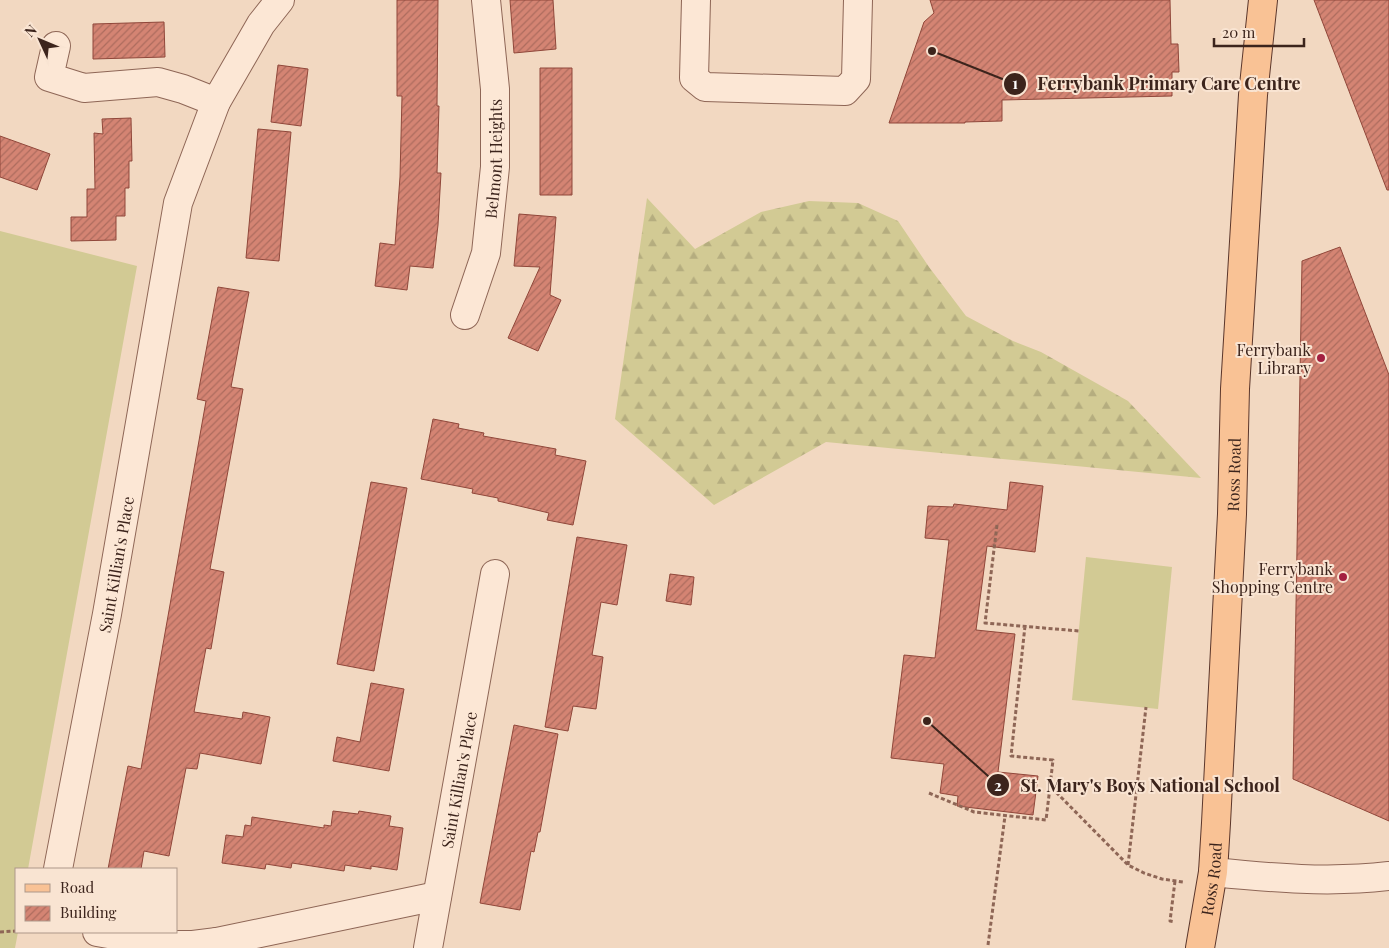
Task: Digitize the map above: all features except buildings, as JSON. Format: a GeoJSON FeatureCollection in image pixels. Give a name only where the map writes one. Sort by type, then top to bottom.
{"type":"FeatureCollection","features":[{"type":"Feature","properties":{"kind":"main road","name":"Ross Road"},"geometry":{"type":"LineString","coordinates":[[1200,948],[1212,880],[1216,823],[1230,543],[1235,389],[1254,95],[1263,0]]}},
{"type":"Feature","properties":{"kind":"street"},"geometry":{"type":"LineString","coordinates":[[56,46],[49,77],[84,88],[158,82],[183,89],[216,102],[261,24],[280,0]]}},
{"type":"Feature","properties":{"kind":"street","name":"Belmont Heights"},"geometry":{"type":"LineString","coordinates":[[465,315],[486,253],[495,167],[495,89],[486,0]]}},
{"type":"Feature","properties":{"kind":"street"},"geometry":{"type":"LineString","coordinates":[[696,0],[694,78],[705,87],[845,91],[856,79],[858,0]]}},
{"type":"Feature","properties":{"kind":"street","name":"Saint Killian's Place"},"geometry":{"type":"LineString","coordinates":[[58,868],[107,614],[178,203],[216,102]]}},
{"type":"Feature","properties":{"kind":"street","name":"Saint Killian's Place"},"geometry":{"type":"LineString","coordinates":[[428,948],[495,574]]}},
{"type":"Feature","properties":{"kind":"street"},"geometry":{"type":"LineString","coordinates":[[1212,880],[1341,880],[1389,876]]}},
{"type":"Feature","properties":{"kind":"street"},"geometry":{"type":"LineString","coordinates":[[103,933],[173,945],[217,945],[437,896]]}},
{"type":"Feature","properties":{"kind":"path"},"geometry":{"type":"LineString","coordinates":[[997,525],[985,623],[1079,631]]}},
{"type":"Feature","properties":{"kind":"path"},"geometry":{"type":"LineString","coordinates":[[928,793],[974,812],[1046,820],[1053,760],[1011,756],[1025,626]]}},
{"type":"Feature","properties":{"kind":"path"},"geometry":{"type":"LineString","coordinates":[[1128,866],[1146,708]]}},
{"type":"Feature","properties":{"kind":"path"},"geometry":{"type":"LineString","coordinates":[[1050,786],[1128,866],[1144,874],[1162,879],[1212,880]]}},
{"type":"Feature","properties":{"kind":"path"},"geometry":{"type":"LineString","coordinates":[[988,945],[1005,816]]}},
{"type":"Feature","properties":{"kind":"path"},"geometry":{"type":"LineString","coordinates":[[0,932],[15,931]]}},
{"type":"Feature","properties":{"kind":"green space"},"geometry":{"type":"Polygon","coordinates":[[[647,198],[695,249],[761,212],[809,201],[858,203],[898,221],[929,267],[966,316],[1013,341],[1041,352],[1128,401],[1201,478],[826,442],[714,505],[615,419],[647,198]]]}},
{"type":"Feature","properties":{"kind":"green space"},"geometry":{"type":"Polygon","coordinates":[[[0,231],[137,266],[28,868],[15,868],[15,933],[18,933],[15,948],[0,948],[0,231]]]}},
{"type":"Feature","properties":{"kind":"green space"},"geometry":{"type":"Polygon","coordinates":[[[1086,557],[1172,567],[1158,709],[1072,700],[1086,557]]]}},
{"type":"Feature","properties":{"kind":"place","name":"Ferrybank Primary Care Centre"},"geometry":{"type":"Point","coordinates":[932,51]}},
{"type":"Feature","properties":{"kind":"place","name":"Ferrybank Library"},"geometry":{"type":"Point","coordinates":[1321,358]}},
{"type":"Feature","properties":{"kind":"place","name":"Ferrybank Shopping Centre"},"geometry":{"type":"Point","coordinates":[1343,577]}},
{"type":"Feature","properties":{"kind":"place","name":"St. Mary's Boys National School"},"geometry":{"type":"Point","coordinates":[927,721]}}]}
